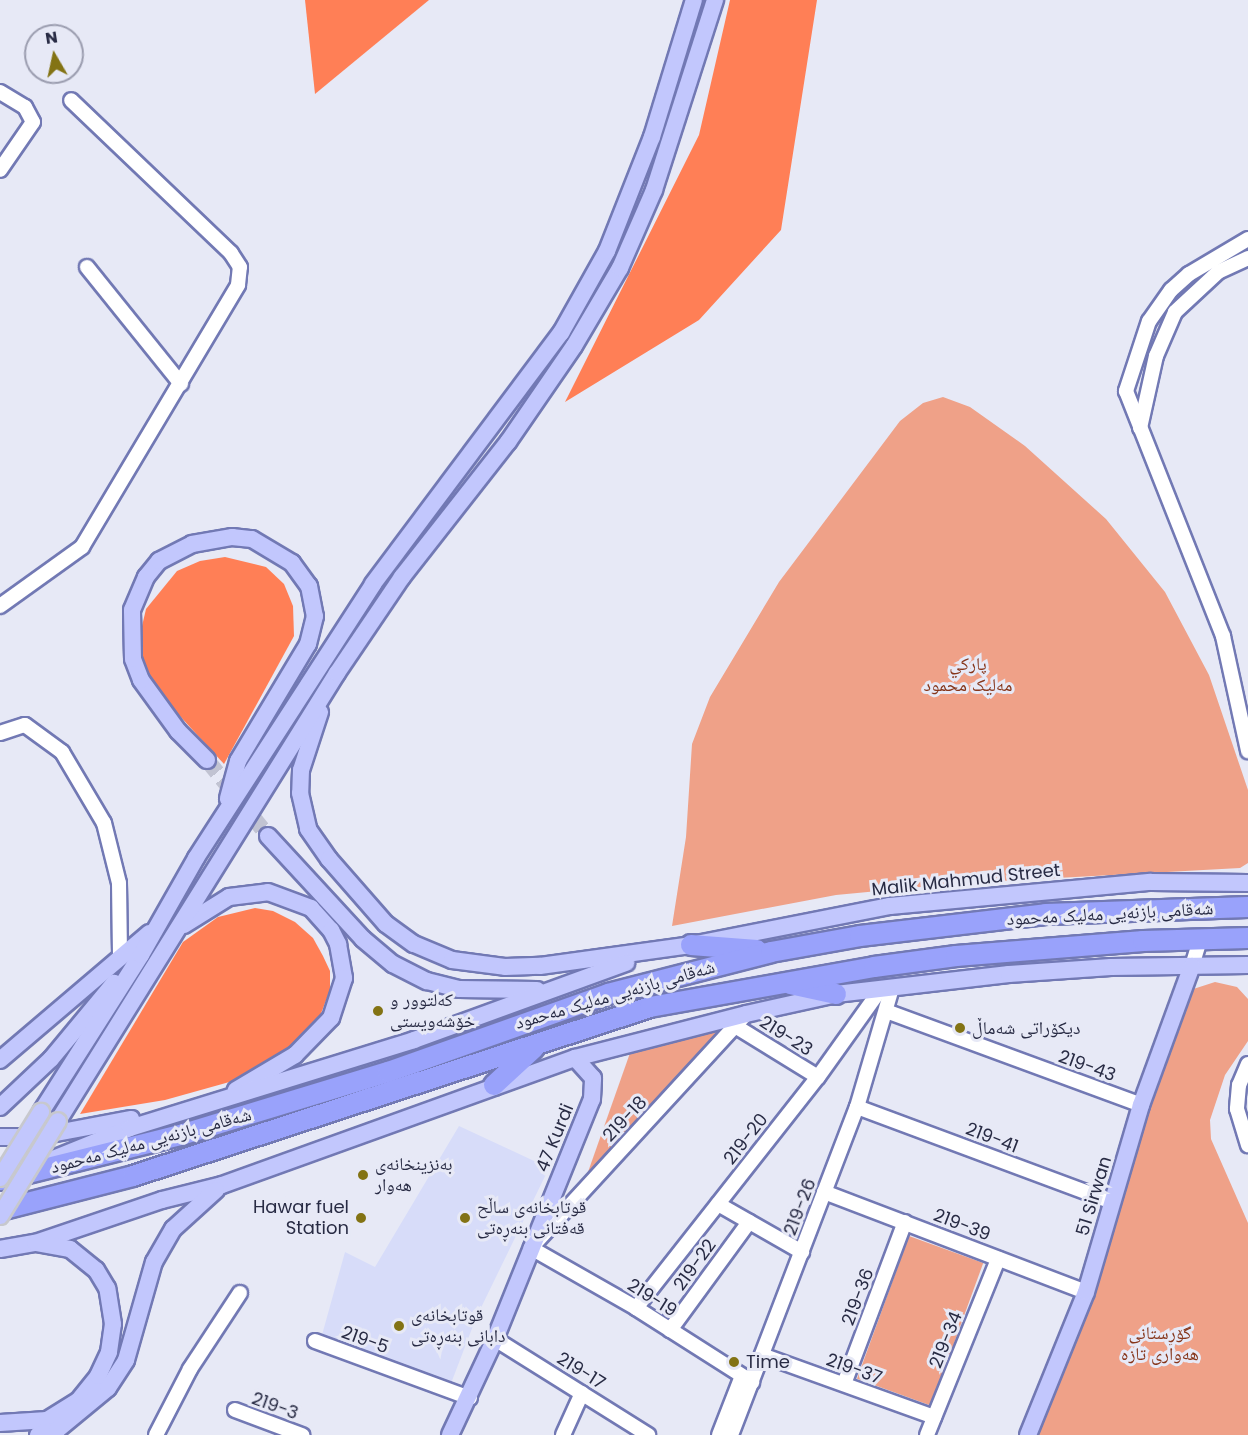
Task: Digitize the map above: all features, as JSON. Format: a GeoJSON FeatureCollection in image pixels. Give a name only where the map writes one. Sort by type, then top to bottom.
{"type":"FeatureCollection","features":[{"type":"Feature","properties":{"kind":"highway","name":"شەقامی بازنەیی مەلیک مەحمود"},"geometry":{"type":"LineString","coordinates":[[4,1178],[184,1134],[388,1072],[608,994],[771,952],[860,936],[1046,914],[1248,907]]}},
{"type":"Feature","properties":{"kind":"highway","name":"شەقامی بازنەیی مەلیک مەحمود"},"geometry":{"type":"LineString","coordinates":[[0,1210],[133,1176],[650,1007],[782,982],[956,956],[1200,939],[1248,938]]}},
{"type":"Feature","properties":{"kind":"highway"},"geometry":{"type":"LineString","coordinates":[[691,945],[771,952]]}},
{"type":"Feature","properties":{"kind":"highway"},"geometry":{"type":"LineString","coordinates":[[782,982],[836,994]]}},
{"type":"Feature","properties":{"kind":"highway"},"geometry":{"type":"LineString","coordinates":[[494,1085],[540,1042]]}},
{"type":"Feature","properties":{"kind":"main road"},"geometry":{"type":"LineString","coordinates":[[4,1178],[41,1112],[131,970],[225,813],[373,584],[561,333],[607,251],[652,137],[694,0]]}},
{"type":"Feature","properties":{"kind":"main road"},"geometry":{"type":"LineString","coordinates":[[0,1216],[337,673],[391,594],[508,442],[574,346],[620,268],[654,190],[715,0]]}},
{"type":"Feature","properties":{"kind":"main road"},"geometry":{"type":"LineString","coordinates":[[207,760],[178,731],[141,680],[132,659],[132,610],[146,577],[159,561],[192,544],[232,537],[252,539],[292,563],[309,586],[315,616],[308,644],[238,761],[225,813]]}},
{"type":"Feature","properties":{"kind":"main road"},"geometry":{"type":"LineString","coordinates":[[373,584],[391,594]]}},
{"type":"Feature","properties":{"kind":"main road"},"geometry":{"type":"LineString","coordinates":[[337,673],[301,770],[303,812],[308,828],[329,860],[397,932],[452,960],[505,967],[622,956],[691,945]]}},
{"type":"Feature","properties":{"kind":"main road"},"geometry":{"type":"LineString","coordinates":[[268,836],[378,954],[409,973],[459,989],[553,989]]}},
{"type":"Feature","properties":{"kind":"main road","name":"Malik Mahmud Street"},"geometry":{"type":"LineString","coordinates":[[691,945],[890,906],[1151,882],[1248,883]]}},
{"type":"Feature","properties":{"kind":"main road"},"geometry":{"type":"LineString","coordinates":[[174,933],[201,912],[229,897],[267,892],[298,901],[316,913],[331,930],[342,961],[342,992],[322,1032],[295,1055],[210,1105]]}},
{"type":"Feature","properties":{"kind":"main road"},"geometry":{"type":"LineString","coordinates":[[0,1060],[157,927]]}},
{"type":"Feature","properties":{"kind":"main road"},"geometry":{"type":"LineString","coordinates":[[4,1178],[90,1142],[432,1033],[553,989],[691,945]]}},
{"type":"Feature","properties":{"kind":"main road"},"geometry":{"type":"LineString","coordinates":[[0,1249],[35,1243],[162,1200],[222,1185],[494,1085],[575,1058],[740,1020],[836,994],[1040,971],[1248,965]]}},
{"type":"Feature","properties":{"kind":"main road","name":"51 Sirwan"},"geometry":{"type":"LineString","coordinates":[[1028,1435],[1086,1292],[1141,1105],[1192,966]]}},
{"type":"Feature","properties":{"kind":"main road"},"geometry":{"type":"LineString","coordinates":[[5,1102],[51,1059],[99,999],[131,970]]}},
{"type":"Feature","properties":{"kind":"main road","name":"47 Kurdi"},"geometry":{"type":"LineString","coordinates":[[450,1435],[470,1398],[594,1092],[591,1072],[575,1058]]}},
{"type":"Feature","properties":{"kind":"main road"},"geometry":{"type":"LineString","coordinates":[[0,1137],[34,1137],[171,1115]]}},
{"type":"Feature","properties":{"kind":"main road"},"geometry":{"type":"LineString","coordinates":[[38,1435],[57,1430],[108,1388],[126,1360],[158,1254],[173,1229],[222,1185]]}},
{"type":"Feature","properties":{"kind":"main road"},"geometry":{"type":"LineString","coordinates":[[0,1423],[47,1420],[78,1401],[98,1376],[109,1352],[113,1324],[107,1288],[96,1270],[70,1249],[35,1243]]}},
{"type":"Feature","properties":{"kind":"street"},"geometry":{"type":"LineString","coordinates":[[0,92],[25,107],[33,122],[0,170]]}},
{"type":"Feature","properties":{"kind":"street"},"geometry":{"type":"LineString","coordinates":[[0,606],[82,547],[238,285],[240,267],[231,253],[71,100]]}},
{"type":"Feature","properties":{"kind":"street"},"geometry":{"type":"LineString","coordinates":[[1248,239],[1189,274],[1171,290],[1149,321],[1126,391],[1223,636],[1248,751]]}},
{"type":"Feature","properties":{"kind":"street"},"geometry":{"type":"LineString","coordinates":[[1140,428],[1156,356],[1175,312],[1218,272],[1248,258]]}},
{"type":"Feature","properties":{"kind":"street"},"geometry":{"type":"LineString","coordinates":[[87,267],[181,384]]}},
{"type":"Feature","properties":{"kind":"street"},"geometry":{"type":"LineString","coordinates":[[0,733],[25,725],[62,752],[104,823],[119,883],[120,957]]}},
{"type":"Feature","properties":{"kind":"street"},"geometry":{"type":"LineString","coordinates":[[1192,966],[1200,939]]}},
{"type":"Feature","properties":{"kind":"street","name":"219-26"},"geometry":{"type":"LineString","coordinates":[[731,1435],[747,1379],[762,1355],[857,1107],[886,1011],[886,989]]}},
{"type":"Feature","properties":{"kind":"street","name":"219-20"},"geometry":{"type":"LineString","coordinates":[[636,1308],[886,989]]}},
{"type":"Feature","properties":{"kind":"street","name":"219-43"},"geometry":{"type":"LineString","coordinates":[[886,1011],[1141,1105]]}},
{"type":"Feature","properties":{"kind":"street","name":"219-23"},"geometry":{"type":"LineString","coordinates":[[740,1020],[818,1077]]}},
{"type":"Feature","properties":{"kind":"street","name":"219-18"},"geometry":{"type":"LineString","coordinates":[[531,1248],[740,1020]]}},
{"type":"Feature","properties":{"kind":"street"},"geometry":{"type":"LineString","coordinates":[[1248,1064],[1239,1085],[1237,1109],[1248,1145]]}},
{"type":"Feature","properties":{"kind":"street","name":"219-41"},"geometry":{"type":"LineString","coordinates":[[857,1107],[1113,1202]]}},
{"type":"Feature","properties":{"kind":"street","name":"219-39"},"geometry":{"type":"LineString","coordinates":[[825,1192],[1086,1292]]}},
{"type":"Feature","properties":{"kind":"street"},"geometry":{"type":"LineString","coordinates":[[718,1204],[802,1252]]}},
{"type":"Feature","properties":{"kind":"street","name":"219-22"},"geometry":{"type":"LineString","coordinates":[[670,1330],[749,1222]]}},
{"type":"Feature","properties":{"kind":"street","name":"219-36"},"geometry":{"type":"LineString","coordinates":[[844,1384],[905,1222]]}},
{"type":"Feature","properties":{"kind":"street","name":"219-19"},"geometry":{"type":"LineString","coordinates":[[531,1248],[636,1308],[747,1379]]}},
{"type":"Feature","properties":{"kind":"street","name":"219-34"},"geometry":{"type":"LineString","coordinates":[[927,1435],[998,1259]]}},
{"type":"Feature","properties":{"kind":"street"},"geometry":{"type":"LineString","coordinates":[[156,1435],[190,1369],[240,1293]]}},
{"type":"Feature","properties":{"kind":"street","name":"219-17"},"geometry":{"type":"LineString","coordinates":[[495,1338],[648,1435]]}},
{"type":"Feature","properties":{"kind":"street","name":"219-5"},"geometry":{"type":"LineString","coordinates":[[315,1341],[470,1398]]}},
{"type":"Feature","properties":{"kind":"street","name":"219-37"},"geometry":{"type":"LineString","coordinates":[[762,1355],[934,1418]]}},
{"type":"Feature","properties":{"kind":"street"},"geometry":{"type":"LineString","coordinates":[[719,1435],[747,1379]]}},
{"type":"Feature","properties":{"kind":"street"},"geometry":{"type":"LineString","coordinates":[[563,1435],[582,1393]]}},
{"type":"Feature","properties":{"kind":"street","name":"219-3"},"geometry":{"type":"LineString","coordinates":[[235,1410],[302,1435]]}},
{"type":"Feature","properties":{"kind":"shaded area"},"geometry":{"type":"Polygon","coordinates":[[[305,0],[429,0],[315,94],[305,0]]]}},
{"type":"Feature","properties":{"kind":"shaded area"},"geometry":{"type":"Polygon","coordinates":[[[730,0],[817,0],[781,230],[699,320],[565,402],[699,135],[730,0]]]}},
{"type":"Feature","properties":{"kind":"shaded area"},"geometry":{"type":"Polygon","coordinates":[[[225,557],[266,567],[284,584],[293,606],[294,636],[224,764],[155,689],[142,661],[139,639],[146,609],[177,571],[200,561],[225,557]]]}},
{"type":"Feature","properties":{"kind":"shaded area"},"geometry":{"type":"Polygon","coordinates":[[[255,908],[273,911],[295,922],[313,938],[323,956],[330,971],[330,990],[317,1024],[301,1041],[266,1065],[233,1081],[165,1100],[80,1114],[183,942],[218,917],[255,908]]]}},
{"type":"Feature","properties":{"kind":"shaded area","name":"قوتابخانەی ساڵح قەفتانی بنەڕەتی"},"geometry":{"type":"Polygon","coordinates":[[[459,1126],[549,1168],[476,1318],[450,1386],[322,1335],[345,1252],[375,1267],[459,1126]]]}},
{"type":"Feature","properties":{"kind":"green space","name":"پارکي مەليک محمود"},"geometry":{"type":"Polygon","coordinates":[[[943,397],[970,407],[1025,446],[1106,519],[1165,592],[1209,675],[1248,790],[1248,863],[1240,868],[963,883],[836,895],[672,926],[686,837],[692,744],[710,697],[779,582],[900,421],[923,403],[943,397]]]}},
{"type":"Feature","properties":{"kind":"green space","name":"گۆڕستانی هەواری تازە"},"geometry":{"type":"Polygon","coordinates":[[[1215,982],[1237,987],[1248,999],[1248,1041],[1225,1075],[1210,1120],[1211,1139],[1248,1223],[1248,1435],[1028,1435],[1184,992],[1215,982]]]}},
{"type":"Feature","properties":{"kind":"green space"},"geometry":{"type":"Polygon","coordinates":[[[721,1029],[582,1189],[630,1053],[721,1029]]]}},
{"type":"Feature","properties":{"kind":"green space"},"geometry":{"type":"Polygon","coordinates":[[[909,1236],[983,1263],[931,1406],[857,1379],[909,1236]]]}},
{"type":"Feature","properties":{"kind":"tunnel"},"geometry":{"type":"LineString","coordinates":[[207,760],[268,836]]}},
{"type":"Feature","properties":{"kind":"place","name":"کەلتوور و خۆشەویستی"},"geometry":{"type":"Point","coordinates":[378,1011]}},
{"type":"Feature","properties":{"kind":"place","name":"دیکۆراتی شەماڵ"},"geometry":{"type":"Point","coordinates":[960,1028]}},
{"type":"Feature","properties":{"kind":"place","name":"بەنزینخانەی ھەوار"},"geometry":{"type":"Point","coordinates":[363,1175]}},
{"type":"Feature","properties":{"kind":"place","name":"Hawar fuel Station"},"geometry":{"type":"Point","coordinates":[361,1218]}},
{"type":"Feature","properties":{"kind":"place","name":"قوتابخانەی ساڵح قەفتانی بنەڕەتی"},"geometry":{"type":"Point","coordinates":[465,1218]}},
{"type":"Feature","properties":{"kind":"place","name":"قوتابخانەی دابانی بنەڕەتی"},"geometry":{"type":"Point","coordinates":[399,1326]}},
{"type":"Feature","properties":{"kind":"place","name":"Time"},"geometry":{"type":"Point","coordinates":[734,1362]}}]}
